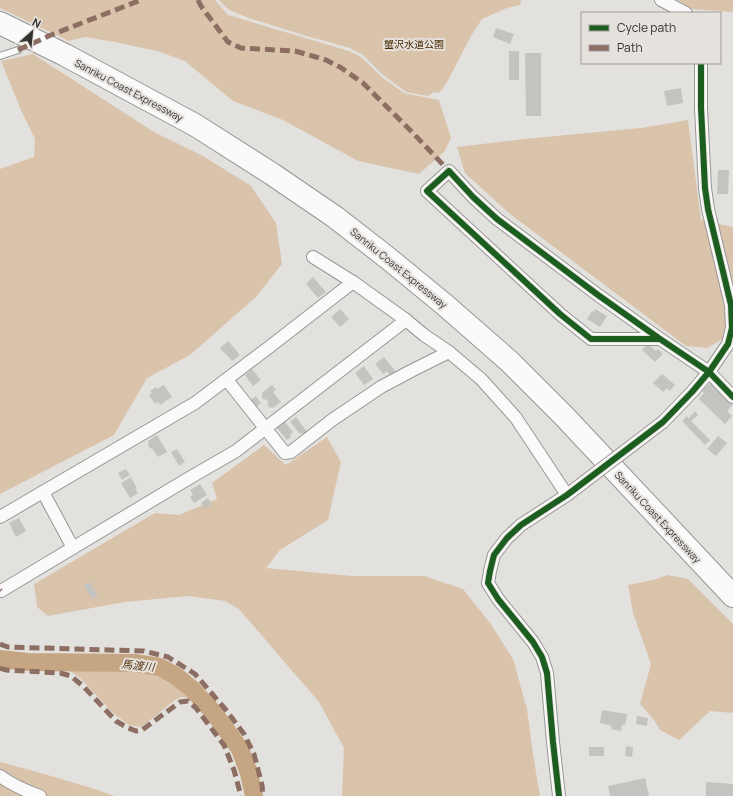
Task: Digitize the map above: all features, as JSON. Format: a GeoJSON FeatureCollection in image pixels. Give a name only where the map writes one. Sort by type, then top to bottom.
{"type":"FeatureCollection","features":[{"type":"Feature","properties":{"kind":"highway","name":"Sanriku Coast Expressway"},"geometry":{"type":"LineString","coordinates":[[1,24],[65,55],[195,125],[272,174],[335,217],[389,259],[445,305],[510,362],[564,416],[733,596]]}},
{"type":"Feature","properties":{"kind":"street"},"geometry":{"type":"LineString","coordinates":[[661,0],[684,12]]}},
{"type":"Feature","properties":{"kind":"street"},"geometry":{"type":"LineString","coordinates":[[560,796],[553,742],[547,674],[542,657],[533,642],[498,599],[488,583],[490,571],[494,555],[507,538],[521,525],[567,495],[663,422],[688,397],[709,372],[728,344],[732,328],[731,305],[708,209],[705,188],[701,108],[701,64]]}},
{"type":"Feature","properties":{"kind":"street"},"geometry":{"type":"LineString","coordinates":[[660,338],[591,339],[560,314],[427,191],[449,171],[473,197],[497,219],[598,295],[660,338],[709,372],[733,397]]}},
{"type":"Feature","properties":{"kind":"street"},"geometry":{"type":"LineString","coordinates":[[313,257],[353,282],[406,320],[481,378],[516,418],[567,495]]}},
{"type":"Feature","properties":{"kind":"street"},"geometry":{"type":"LineString","coordinates":[[0,517],[196,403],[353,282]]}},
{"type":"Feature","properties":{"kind":"street"},"geometry":{"type":"LineString","coordinates":[[1,590],[191,477],[236,452],[406,320]]}},
{"type":"Feature","properties":{"kind":"street"},"geometry":{"type":"LineString","coordinates":[[226,380],[285,453],[291,452],[332,420],[381,387],[449,352]]}},
{"type":"Feature","properties":{"kind":"street"},"geometry":{"type":"LineString","coordinates":[[43,492],[73,548]]}},
{"type":"Feature","properties":{"kind":"street"},"geometry":{"type":"LineString","coordinates":[[0,776],[6,781],[27,792],[40,796]]}},
{"type":"Feature","properties":{"kind":"lane"},"geometry":{"type":"LineString","coordinates":[[0,56],[18,50]]}},
{"type":"Feature","properties":{"kind":"green space"},"geometry":{"type":"Polygon","coordinates":[[[0,0],[215,0],[228,15],[349,51],[361,57],[383,78],[404,93],[439,100],[451,138],[444,152],[419,174],[358,161],[283,120],[233,101],[185,61],[157,51],[115,42],[85,37],[69,41],[0,8],[0,0]]]}},
{"type":"Feature","properties":{"kind":"green space","name":"蟹沢水道公園"},"geometry":{"type":"Polygon","coordinates":[[[219,0],[521,0],[520,5],[507,8],[482,19],[471,36],[446,84],[439,93],[434,92],[428,96],[406,92],[383,75],[363,55],[350,48],[249,18],[229,10],[219,0]]]}},
{"type":"Feature","properties":{"kind":"green space"},"geometry":{"type":"Polygon","coordinates":[[[677,0],[733,0],[733,12],[693,9],[677,0]]]}},
{"type":"Feature","properties":{"kind":"green space"},"geometry":{"type":"Polygon","coordinates":[[[33,54],[154,132],[203,156],[251,186],[276,223],[282,264],[256,297],[190,355],[147,378],[114,435],[0,494],[0,169],[34,157],[35,139],[21,110],[1,61],[33,54]]]}},
{"type":"Feature","properties":{"kind":"green space"},"geometry":{"type":"Polygon","coordinates":[[[688,120],[701,220],[733,227],[733,333],[707,348],[686,346],[510,214],[465,173],[457,147],[641,128],[688,120]]]}},
{"type":"Feature","properties":{"kind":"green space"},"geometry":{"type":"Polygon","coordinates":[[[327,437],[341,462],[328,520],[280,550],[266,568],[352,576],[424,576],[463,589],[490,623],[513,659],[527,709],[540,796],[342,796],[344,748],[319,702],[239,609],[225,601],[188,596],[125,602],[48,616],[37,607],[34,584],[155,513],[179,515],[217,499],[212,483],[264,445],[286,465],[327,437]]]}},
{"type":"Feature","properties":{"kind":"green space"},"geometry":{"type":"Polygon","coordinates":[[[668,575],[688,579],[733,624],[733,713],[710,711],[679,740],[660,730],[654,720],[640,704],[651,664],[633,613],[628,585],[653,580],[668,575]]]}},
{"type":"Feature","properties":{"kind":"green space"},"geometry":{"type":"Polygon","coordinates":[[[72,667],[139,670],[155,673],[170,680],[190,694],[190,698],[182,697],[175,700],[144,725],[139,727],[129,725],[114,714],[80,678],[70,671],[72,667]]]}},
{"type":"Feature","properties":{"kind":"green space"},"geometry":{"type":"Polygon","coordinates":[[[0,762],[58,778],[115,796],[0,796],[0,762]]]}},
{"type":"Feature","properties":{"kind":"building"},"geometry":{"type":"Polygon","coordinates":[[[496,28],[514,34],[510,44],[493,37],[496,28]]]}},
{"type":"Feature","properties":{"kind":"building"},"geometry":{"type":"Polygon","coordinates":[[[509,51],[519,51],[519,80],[509,80],[509,51]]]}},
{"type":"Feature","properties":{"kind":"building"},"geometry":{"type":"Polygon","coordinates":[[[525,53],[541,53],[541,116],[526,116],[525,53]]]}},
{"type":"Feature","properties":{"kind":"building"},"geometry":{"type":"Polygon","coordinates":[[[681,88],[683,103],[667,106],[664,91],[681,88]]]}},
{"type":"Feature","properties":{"kind":"building"},"geometry":{"type":"Polygon","coordinates":[[[718,170],[729,170],[728,194],[717,194],[718,170]]]}},
{"type":"Feature","properties":{"kind":"building"},"geometry":{"type":"Polygon","coordinates":[[[313,277],[326,292],[318,298],[306,284],[313,277]]]}},
{"type":"Feature","properties":{"kind":"building"},"geometry":{"type":"Polygon","coordinates":[[[340,309],[349,319],[340,327],[331,317],[340,309]]]}},
{"type":"Feature","properties":{"kind":"building"},"geometry":{"type":"Polygon","coordinates":[[[595,309],[607,316],[600,327],[587,319],[595,309]]]}},
{"type":"Feature","properties":{"kind":"building"},"geometry":{"type":"Polygon","coordinates":[[[228,341],[240,355],[232,361],[220,348],[228,341]]]}},
{"type":"Feature","properties":{"kind":"building"},"geometry":{"type":"Polygon","coordinates":[[[648,344],[656,351],[658,349],[663,354],[655,362],[642,350],[648,344]]]}},
{"type":"Feature","properties":{"kind":"building"},"geometry":{"type":"Polygon","coordinates":[[[384,357],[396,372],[390,376],[387,371],[383,374],[375,364],[384,357]]]}},
{"type":"Feature","properties":{"kind":"building"},"geometry":{"type":"Polygon","coordinates":[[[364,366],[373,379],[364,385],[355,373],[364,366]]]}},
{"type":"Feature","properties":{"kind":"building"},"geometry":{"type":"Polygon","coordinates":[[[252,369],[261,380],[253,386],[245,375],[252,369]]]}},
{"type":"Feature","properties":{"kind":"building"},"geometry":{"type":"Polygon","coordinates":[[[662,374],[675,385],[670,391],[667,388],[663,392],[653,383],[662,374]]]}},
{"type":"Feature","properties":{"kind":"building"},"geometry":{"type":"Polygon","coordinates":[[[711,382],[733,403],[727,411],[732,416],[725,424],[699,399],[704,393],[702,391],[711,382]]]}},
{"type":"Feature","properties":{"kind":"building"},"geometry":{"type":"Polygon","coordinates":[[[164,385],[172,397],[160,405],[158,402],[155,404],[149,395],[152,393],[150,391],[156,387],[157,389],[164,385]]]}},
{"type":"Feature","properties":{"kind":"building"},"geometry":{"type":"Polygon","coordinates":[[[272,385],[276,390],[273,392],[281,402],[273,408],[270,408],[267,404],[269,402],[266,399],[264,400],[261,396],[263,395],[262,393],[272,385]]]}},
{"type":"Feature","properties":{"kind":"building"},"geometry":{"type":"Polygon","coordinates":[[[256,396],[261,403],[256,407],[251,400],[256,396]]]}},
{"type":"Feature","properties":{"kind":"building"},"geometry":{"type":"Polygon","coordinates":[[[695,411],[698,415],[691,421],[710,440],[705,445],[682,421],[687,416],[689,418],[695,411]]]}},
{"type":"Feature","properties":{"kind":"building"},"geometry":{"type":"Polygon","coordinates":[[[296,417],[308,433],[304,435],[302,433],[300,434],[290,422],[296,417]]]}},
{"type":"Feature","properties":{"kind":"building"},"geometry":{"type":"Polygon","coordinates":[[[285,422],[293,432],[290,435],[291,437],[287,440],[277,428],[285,422]]]}},
{"type":"Feature","properties":{"kind":"building"},"geometry":{"type":"Polygon","coordinates":[[[157,435],[167,452],[158,457],[152,448],[150,449],[148,444],[148,441],[157,435]]]}},
{"type":"Feature","properties":{"kind":"building"},"geometry":{"type":"Polygon","coordinates":[[[718,436],[727,443],[716,456],[707,449],[718,436]]]}},
{"type":"Feature","properties":{"kind":"building"},"geometry":{"type":"Polygon","coordinates":[[[177,449],[185,462],[179,466],[171,452],[177,449]]]}},
{"type":"Feature","properties":{"kind":"building"},"geometry":{"type":"Polygon","coordinates":[[[126,469],[130,475],[122,480],[118,473],[126,469]]]}},
{"type":"Feature","properties":{"kind":"building"},"geometry":{"type":"Polygon","coordinates":[[[131,477],[138,493],[130,498],[121,483],[131,477]]]}},
{"type":"Feature","properties":{"kind":"building"},"geometry":{"type":"Polygon","coordinates":[[[200,484],[207,495],[194,503],[190,497],[193,495],[190,490],[200,484]]]}},
{"type":"Feature","properties":{"kind":"building"},"geometry":{"type":"Polygon","coordinates":[[[208,498],[212,504],[204,509],[201,503],[208,498]]]}},
{"type":"Feature","properties":{"kind":"building"},"geometry":{"type":"Polygon","coordinates":[[[19,518],[26,531],[16,537],[9,523],[19,518]]]}},
{"type":"Feature","properties":{"kind":"building"},"geometry":{"type":"Polygon","coordinates":[[[90,582],[98,596],[92,599],[84,585],[90,582]]]}},
{"type":"Feature","properties":{"kind":"building"},"geometry":{"type":"Polygon","coordinates":[[[602,710],[627,714],[625,725],[622,725],[621,731],[611,729],[612,726],[600,723],[602,710]]]}},
{"type":"Feature","properties":{"kind":"building"},"geometry":{"type":"Polygon","coordinates":[[[637,716],[648,718],[647,726],[636,724],[637,716]]]}},
{"type":"Feature","properties":{"kind":"building"},"geometry":{"type":"Polygon","coordinates":[[[626,746],[633,747],[632,757],[625,756],[626,746]]]}},
{"type":"Feature","properties":{"kind":"building"},"geometry":{"type":"Polygon","coordinates":[[[589,747],[604,747],[604,756],[589,756],[589,747]]]}},
{"type":"Feature","properties":{"kind":"building"},"geometry":{"type":"Polygon","coordinates":[[[645,778],[649,796],[610,796],[608,786],[645,778]]]}},
{"type":"Feature","properties":{"kind":"building"},"geometry":{"type":"Polygon","coordinates":[[[706,782],[733,784],[733,796],[706,796],[706,782]]]}},
{"type":"Feature","properties":{"kind":"waterway","name":"馬渡川"},"geometry":{"type":"LineString","coordinates":[[0,659],[28,662],[135,663],[160,667],[176,676],[192,689],[214,713],[240,749],[249,773],[254,796]]}},
{"type":"Feature","properties":{"kind":"marked path"},"geometry":{"type":"LineString","coordinates":[[18,50],[51,35],[141,0]]}},
{"type":"Feature","properties":{"kind":"marked path"},"geometry":{"type":"LineString","coordinates":[[198,0],[228,42],[241,48],[295,51],[326,60],[340,67],[363,83],[449,171]]}},
{"type":"Feature","properties":{"kind":"marked path"},"geometry":{"type":"LineString","coordinates":[[0,644],[8,647],[144,651],[168,657],[195,674],[226,710],[244,734],[254,754],[262,785],[263,796]]}},
{"type":"Feature","properties":{"kind":"marked path"},"geometry":{"type":"LineString","coordinates":[[0,668],[6,670],[60,673],[71,676],[84,687],[116,721],[136,731],[142,730],[180,702],[188,701],[196,708],[224,745],[234,770],[241,796]]}},
{"type":"Feature","properties":{"kind":"cycle path"},"geometry":{"type":"LineString","coordinates":[[559,796],[547,673],[542,657],[533,642],[498,599],[488,583],[490,571],[494,555],[507,538],[521,525],[567,495],[663,422],[709,372],[728,344],[732,328],[731,305],[708,209],[705,188],[701,108],[701,64]]}},
{"type":"Feature","properties":{"kind":"cycle path"},"geometry":{"type":"LineString","coordinates":[[660,339],[591,339],[560,314],[427,191],[449,171],[473,197],[497,219],[598,295],[709,372],[733,397]]}}]}
